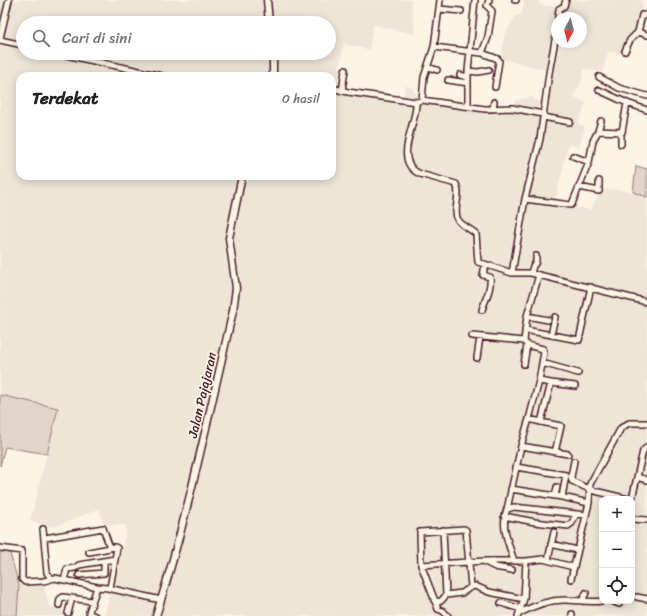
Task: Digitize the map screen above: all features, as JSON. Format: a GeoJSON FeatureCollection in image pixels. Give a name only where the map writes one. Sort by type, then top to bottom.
{"type":"FeatureCollection","features":[{"type":"Feature","properties":{"kind":"main road"},"geometry":{"type":"LineString","coordinates":[[267,0],[268,16]]}},
{"type":"Feature","properties":{"kind":"main road"},"geometry":{"type":"LineString","coordinates":[[273,72],[274,60]]}},
{"type":"Feature","properties":{"kind":"main road","name":"Jalan Pajajaran"},"geometry":{"type":"LineString","coordinates":[[156,616],[186,512],[233,311],[236,288],[229,238],[241,180]]}},
{"type":"Feature","properties":{"kind":"street"},"geometry":{"type":"LineString","coordinates":[[9,0],[0,39],[16,44]]}},
{"type":"Feature","properties":{"kind":"street"},"geometry":{"type":"LineString","coordinates":[[440,0],[434,47],[424,77],[406,147],[406,155],[409,165],[415,172],[456,184],[458,190],[456,212],[458,220],[476,234],[477,260],[480,263],[512,273],[539,275],[647,302]]}},
{"type":"Feature","properties":{"kind":"street"},"geometry":{"type":"LineString","coordinates":[[482,53],[488,37],[492,11],[488,6],[489,0]]}},
{"type":"Feature","properties":{"kind":"street"},"geometry":{"type":"LineString","coordinates":[[559,12],[560,8],[564,6],[566,0]]}},
{"type":"Feature","properties":{"kind":"street"},"geometry":{"type":"LineString","coordinates":[[468,106],[469,51],[475,1]]}},
{"type":"Feature","properties":{"kind":"street"},"geometry":{"type":"LineString","coordinates":[[439,9],[461,11]]}},
{"type":"Feature","properties":{"kind":"street"},"geometry":{"type":"LineString","coordinates":[[625,51],[630,40],[638,32],[642,15],[647,16]]}},
{"type":"Feature","properties":{"kind":"street"},"geometry":{"type":"LineString","coordinates":[[638,32],[647,35]]}},
{"type":"Feature","properties":{"kind":"street"},"geometry":{"type":"LineString","coordinates":[[434,47],[482,53],[498,58],[496,87]]}},
{"type":"Feature","properties":{"kind":"street"},"geometry":{"type":"LineString","coordinates":[[512,273],[525,199],[540,139],[554,48]]}},
{"type":"Feature","properties":{"kind":"street"},"geometry":{"type":"LineString","coordinates":[[89,60],[144,72]]}},
{"type":"Feature","properties":{"kind":"street"},"geometry":{"type":"LineString","coordinates":[[428,67],[437,70]]}},
{"type":"Feature","properties":{"kind":"street"},"geometry":{"type":"LineString","coordinates":[[342,91],[344,70]]}},
{"type":"Feature","properties":{"kind":"street"},"geometry":{"type":"LineString","coordinates":[[460,75],[489,70]]}},
{"type":"Feature","properties":{"kind":"street"},"geometry":{"type":"LineString","coordinates":[[599,77],[619,88],[647,96]]}},
{"type":"Feature","properties":{"kind":"street"},"geometry":{"type":"LineString","coordinates":[[448,80],[468,83]]}},
{"type":"Feature","properties":{"kind":"street"},"geometry":{"type":"LineString","coordinates":[[336,89],[485,109],[512,108],[570,122]]}},
{"type":"Feature","properties":{"kind":"street"},"geometry":{"type":"LineString","coordinates":[[599,90],[647,110]]}},
{"type":"Feature","properties":{"kind":"street"},"geometry":{"type":"LineString","coordinates":[[493,109],[494,102]]}},
{"type":"Feature","properties":{"kind":"street"},"geometry":{"type":"LineString","coordinates":[[621,144],[621,132],[623,130],[627,102]]}},
{"type":"Feature","properties":{"kind":"street"},"geometry":{"type":"LineString","coordinates":[[525,199],[572,204],[589,162],[593,141],[601,121]]}},
{"type":"Feature","properties":{"kind":"street"},"geometry":{"type":"LineString","coordinates":[[598,130],[621,132]]}},
{"type":"Feature","properties":{"kind":"street"},"geometry":{"type":"LineString","coordinates":[[573,156],[589,162]]}},
{"type":"Feature","properties":{"kind":"street"},"geometry":{"type":"LineString","coordinates":[[579,186],[599,191],[599,181]]}},
{"type":"Feature","properties":{"kind":"street"},"geometry":{"type":"LineString","coordinates":[[532,274],[533,266],[536,262],[536,256]]}},
{"type":"Feature","properties":{"kind":"street"},"geometry":{"type":"LineString","coordinates":[[482,310],[487,293],[490,289],[490,277],[483,275],[485,265]]}},
{"type":"Feature","properties":{"kind":"street"},"geometry":{"type":"LineString","coordinates":[[524,364],[527,316],[539,275]]}},
{"type":"Feature","properties":{"kind":"street"},"geometry":{"type":"LineString","coordinates":[[525,330],[579,340],[591,287]]}},
{"type":"Feature","properties":{"kind":"street"},"geometry":{"type":"LineString","coordinates":[[527,316],[548,320]]}},
{"type":"Feature","properties":{"kind":"street"},"geometry":{"type":"LineString","coordinates":[[552,335],[556,317]]}},
{"type":"Feature","properties":{"kind":"street"},"geometry":{"type":"LineString","coordinates":[[472,336],[525,343],[543,349],[544,352],[529,419],[504,516],[504,530],[514,560]]}},
{"type":"Feature","properties":{"kind":"street"},"geometry":{"type":"LineString","coordinates":[[478,358],[480,337]]}},
{"type":"Feature","properties":{"kind":"street"},"geometry":{"type":"LineString","coordinates":[[542,364],[578,373]]}},
{"type":"Feature","properties":{"kind":"street"},"geometry":{"type":"LineString","coordinates":[[538,381],[575,386]]}},
{"type":"Feature","properties":{"kind":"street"},"geometry":{"type":"LineString","coordinates":[[541,422],[551,383]]}},
{"type":"Feature","properties":{"kind":"street"},"geometry":{"type":"LineString","coordinates":[[529,419],[561,426],[555,452]]}},
{"type":"Feature","properties":{"kind":"street"},"geometry":{"type":"LineString","coordinates":[[571,579],[592,490],[590,482],[622,428],[630,423],[647,423]]}},
{"type":"Feature","properties":{"kind":"street"},"geometry":{"type":"LineString","coordinates":[[521,446],[568,454]]}},
{"type":"Feature","properties":{"kind":"street"},"geometry":{"type":"LineString","coordinates":[[633,496],[640,461],[643,451],[647,447]]}},
{"type":"Feature","properties":{"kind":"street"},"geometry":{"type":"LineString","coordinates":[[574,461],[571,480],[592,490],[616,496]]}},
{"type":"Feature","properties":{"kind":"street"},"geometry":{"type":"LineString","coordinates":[[640,461],[647,463]]}},
{"type":"Feature","properties":{"kind":"street"},"geometry":{"type":"LineString","coordinates":[[516,467],[566,475],[562,497]]}},
{"type":"Feature","properties":{"kind":"street"},"geometry":{"type":"LineString","coordinates":[[637,478],[647,480]]}},
{"type":"Feature","properties":{"kind":"street"},"geometry":{"type":"LineString","coordinates":[[555,496],[557,487]]}},
{"type":"Feature","properties":{"kind":"street"},"geometry":{"type":"LineString","coordinates":[[511,489],[589,503]]}},
{"type":"Feature","properties":{"kind":"street"},"geometry":{"type":"LineString","coordinates":[[507,509],[514,507],[586,515]]}},
{"type":"Feature","properties":{"kind":"street"},"geometry":{"type":"LineString","coordinates":[[504,516],[534,522],[568,526],[572,523],[576,514]]}},
{"type":"Feature","properties":{"kind":"street"},"geometry":{"type":"LineString","coordinates":[[635,519],[647,520]]}},
{"type":"Feature","properties":{"kind":"street"},"geometry":{"type":"LineString","coordinates":[[45,538],[102,528],[105,531],[110,548]]}},
{"type":"Feature","properties":{"kind":"street"},"geometry":{"type":"LineString","coordinates":[[43,529],[47,573],[51,578]]}},
{"type":"Feature","properties":{"kind":"street"},"geometry":{"type":"LineString","coordinates":[[448,616],[443,611],[438,609],[421,564],[420,532],[461,529],[466,530],[471,587]]}},
{"type":"Feature","properties":{"kind":"street"},"geometry":{"type":"LineString","coordinates":[[434,600],[438,602],[446,595],[443,530]]}},
{"type":"Feature","properties":{"kind":"street"},"geometry":{"type":"LineString","coordinates":[[548,560],[554,532]]}},
{"type":"Feature","properties":{"kind":"street"},"geometry":{"type":"LineString","coordinates":[[551,544],[577,550]]}},
{"type":"Feature","properties":{"kind":"street"},"geometry":{"type":"LineString","coordinates":[[0,548],[22,551],[22,579],[24,582],[44,581],[51,578],[110,588],[161,600]]}},
{"type":"Feature","properties":{"kind":"street"},"geometry":{"type":"LineString","coordinates":[[89,552],[116,548],[110,588]]}},
{"type":"Feature","properties":{"kind":"street"},"geometry":{"type":"LineString","coordinates":[[64,580],[67,569],[74,569],[78,565],[115,559]]}},
{"type":"Feature","properties":{"kind":"street"},"geometry":{"type":"LineString","coordinates":[[421,564],[514,560],[526,561],[539,559],[573,567]]}},
{"type":"Feature","properties":{"kind":"street"},"geometry":{"type":"LineString","coordinates":[[79,575],[104,573],[104,561]]}},
{"type":"Feature","properties":{"kind":"street"},"geometry":{"type":"LineString","coordinates":[[485,561],[495,567],[512,570]]}},
{"type":"Feature","properties":{"kind":"street"},"geometry":{"type":"LineString","coordinates":[[520,613],[524,599],[526,561]]}},
{"type":"Feature","properties":{"kind":"street"},"geometry":{"type":"LineString","coordinates":[[446,595],[462,593],[475,586],[490,592],[524,599]]}},
{"type":"Feature","properties":{"kind":"street"},"geometry":{"type":"LineString","coordinates":[[95,616],[89,613],[97,587]]}},
{"type":"Feature","properties":{"kind":"street"},"geometry":{"type":"LineString","coordinates":[[582,601],[586,593]]}},
{"type":"Feature","properties":{"kind":"street"},"geometry":{"type":"LineString","coordinates":[[637,597],[647,599]]}},
{"type":"Feature","properties":{"kind":"street"},"geometry":{"type":"LineString","coordinates":[[59,605],[61,598],[92,601]]}},
{"type":"Feature","properties":{"kind":"street"},"geometry":{"type":"LineString","coordinates":[[68,613],[72,598]]}},
{"type":"Feature","properties":{"kind":"street"},"geometry":{"type":"LineString","coordinates":[[520,613],[533,606],[563,600],[599,601]]}},
{"type":"Feature","properties":{"kind":"street"},"geometry":{"type":"LineString","coordinates":[[501,603],[520,613]]}},
{"type":"Feature","properties":{"kind":"shaded area"},"geometry":{"type":"Polygon","coordinates":[[[0,0],[411,0],[415,34],[373,25],[369,50],[344,44],[336,89],[403,97],[405,86],[411,87],[421,102],[489,110],[503,106],[513,107],[516,100],[532,97],[535,100],[541,101],[548,70],[501,59],[504,36],[516,15],[521,15],[524,3],[523,0],[538,0],[540,5],[565,8],[567,0],[641,0],[643,5],[639,31],[630,40],[625,53],[608,52],[603,72],[584,69],[581,83],[573,96],[586,103],[578,124],[585,127],[579,147],[568,144],[555,203],[591,210],[601,190],[613,189],[633,192],[647,197],[647,616],[104,616],[126,533],[125,525],[104,525],[99,509],[54,527],[30,521],[58,409],[0,395],[0,0]]]}},
{"type":"Feature","properties":{"kind":"shaded area"},"geometry":{"type":"Polygon","coordinates":[[[636,166],[647,169],[647,197],[633,192],[636,166]]]}},
{"type":"Feature","properties":{"kind":"shaded area"},"geometry":{"type":"Polygon","coordinates":[[[0,395],[58,408],[47,454],[5,447],[0,466],[0,395]]]}},
{"type":"Feature","properties":{"kind":"shaded area"},"geometry":{"type":"Polygon","coordinates":[[[0,550],[9,550],[19,585],[17,616],[0,616],[0,550]]]}},
{"type":"Feature","properties":{"kind":"shaded area"},"geometry":{"type":"Polygon","coordinates":[[[43,582],[49,606],[63,611],[69,616],[17,616],[19,585],[43,582]]]}}]}
